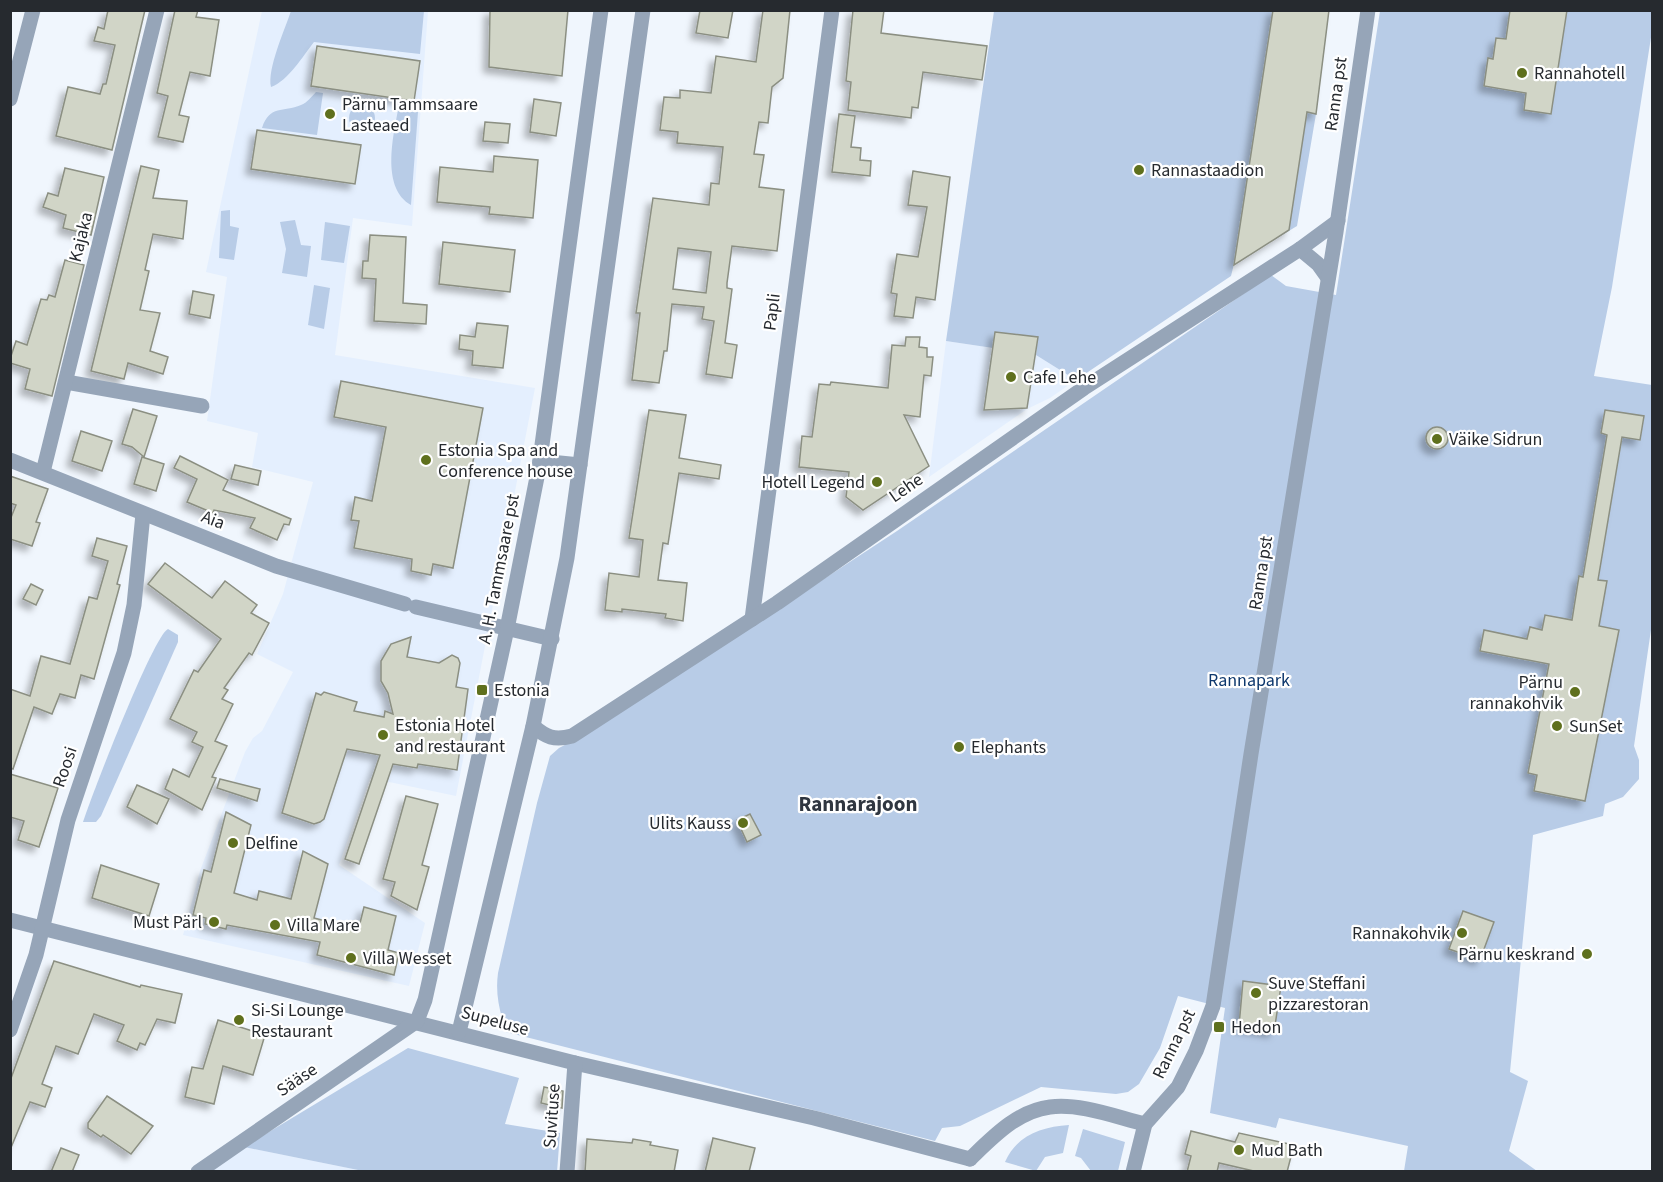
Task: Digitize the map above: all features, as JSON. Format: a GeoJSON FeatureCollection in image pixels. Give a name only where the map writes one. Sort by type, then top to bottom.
{"type":"FeatureCollection","features":[{"type":"Feature","properties":{"kind":"street"},"geometry":{"type":"LineString","coordinates":[[10,99],[33,10]]}},
{"type":"Feature","properties":{"kind":"street","name":"Kajaka"},"geometry":{"type":"LineString","coordinates":[[43,472],[157,10]]}},
{"type":"Feature","properties":{"kind":"street","name":"A. H. Tammsaare pst"},"geometry":{"type":"LineString","coordinates":[[417,1021],[428,986],[507,629],[540,461],[601,10]]}},
{"type":"Feature","properties":{"kind":"street"},"geometry":{"type":"LineString","coordinates":[[459,1032],[533,726],[567,558],[643,10]]}},
{"type":"Feature","properties":{"kind":"street","name":"Papli"},"geometry":{"type":"LineString","coordinates":[[752,619],[832,10]]}},
{"type":"Feature","properties":{"kind":"street","name":"Ranna pst"},"geometry":{"type":"LineString","coordinates":[[1145,1124],[1178,1088],[1197,1051],[1213,1006],[1338,221],[1368,10]]}},
{"type":"Feature","properties":{"kind":"street","name":"Lehe"},"geometry":{"type":"LineString","coordinates":[[533,726],[546,737],[559,740],[572,736],[752,619],[1084,388],[1300,249],[1338,221]]}},
{"type":"Feature","properties":{"kind":"street"},"geometry":{"type":"LineString","coordinates":[[1300,249],[1318,264],[1328,278]]}},
{"type":"Feature","properties":{"kind":"street"},"geometry":{"type":"LineString","coordinates":[[66,382],[202,406]]}},
{"type":"Feature","properties":{"kind":"street","name":"Aia"},"geometry":{"type":"LineString","coordinates":[[10,460],[276,566],[411,605],[552,639]]}},
{"type":"Feature","properties":{"kind":"street"},"geometry":{"type":"LineString","coordinates":[[540,461],[580,465]]}},
{"type":"Feature","properties":{"kind":"street","name":"Roosi"},"geometry":{"type":"LineString","coordinates":[[10,1030],[42,928],[68,820],[124,653],[134,605],[143,514]]}},
{"type":"Feature","properties":{"kind":"street","name":"Supeluse"},"geometry":{"type":"LineString","coordinates":[[10,920],[417,1021],[575,1063],[814,1118],[972,1165]]}},
{"type":"Feature","properties":{"kind":"street","name":"Sääse"},"geometry":{"type":"LineString","coordinates":[[198,1172],[417,1021]]}},
{"type":"Feature","properties":{"kind":"street","name":"Suvituse"},"geometry":{"type":"LineString","coordinates":[[567,1172],[575,1063]]}},
{"type":"Feature","properties":{"kind":"street"},"geometry":{"type":"LineString","coordinates":[[972,1165],[1008,1125],[1049,1107],[1079,1109],[1145,1124],[1133,1172]]}},
{"type":"Feature","properties":{"kind":"shaded area"},"geometry":{"type":"Polygon","coordinates":[[[262,11],[428,11],[412,226],[353,218],[335,355],[535,388],[456,796],[370,778],[339,865],[425,923],[409,986],[183,935],[200,871],[245,752],[253,738],[262,731],[293,672],[257,654],[283,594],[313,482],[252,467],[258,433],[207,421],[227,277],[206,272],[262,11]]]}},
{"type":"Feature","properties":{"kind":"shaded area"},"geometry":{"type":"Polygon","coordinates":[[[995,332],[1038,337],[1036,355],[1076,380],[1050,398],[1027,409],[929,477],[946,341],[993,348],[995,332]]]}},
{"type":"Feature","properties":{"kind":"shaded area"},"geometry":{"type":"Polygon","coordinates":[[[244,1147],[363,1171],[209,1172],[244,1147]]]}},
{"type":"Feature","properties":{"kind":"green space"},"geometry":{"type":"Polygon","coordinates":[[[291,11],[424,11],[420,54],[314,42],[289,74],[271,87],[270,79],[274,60],[291,11]]]}},
{"type":"Feature","properties":{"kind":"green space","name":"Rannastaadion"},"geometry":{"type":"Polygon","coordinates":[[[994,11],[1329,11],[1316,114],[1297,226],[1234,264],[1231,276],[1076,380],[1036,355],[1038,337],[993,348],[946,341],[994,11]]]}},
{"type":"Feature","properties":{"kind":"green space","name":"Rannapark"},"geometry":{"type":"Polygon","coordinates":[[[1380,11],[1652,11],[1652,31],[1612,287],[1594,376],[1652,385],[1652,623],[1634,746],[1639,760],[1639,779],[1623,797],[1605,804],[1603,816],[1533,835],[1510,1072],[1528,1081],[1509,1151],[1537,1171],[1404,1171],[1408,1146],[1279,1118],[1276,1128],[1210,1113],[1225,1008],[1178,996],[1160,1048],[1139,1084],[1128,1092],[1116,1094],[1041,1087],[960,1126],[942,1128],[935,1141],[506,1032],[498,996],[498,973],[537,803],[550,756],[559,748],[592,731],[897,531],[1271,275],[1286,286],[1336,295],[1380,11]]]}},
{"type":"Feature","properties":{"kind":"green space"},"geometry":{"type":"Polygon","coordinates":[[[316,92],[323,93],[317,135],[262,128],[265,120],[273,112],[303,104],[316,92]]]}},
{"type":"Feature","properties":{"kind":"green space"},"geometry":{"type":"Polygon","coordinates":[[[362,105],[371,109],[375,118],[371,127],[362,131],[353,127],[349,118],[353,109],[362,105]]]}},
{"type":"Feature","properties":{"kind":"green space"},"geometry":{"type":"Polygon","coordinates":[[[398,110],[418,112],[411,205],[402,197],[392,175],[392,147],[398,110]]]}},
{"type":"Feature","properties":{"kind":"green space"},"geometry":{"type":"Polygon","coordinates":[[[230,210],[230,226],[239,228],[234,260],[219,258],[221,211],[230,210]]]}},
{"type":"Feature","properties":{"kind":"green space"},"geometry":{"type":"Polygon","coordinates":[[[295,220],[301,245],[311,246],[307,277],[282,273],[286,249],[280,222],[295,220]]]}},
{"type":"Feature","properties":{"kind":"green space"},"geometry":{"type":"Polygon","coordinates":[[[325,222],[350,226],[344,263],[321,260],[325,222]]]}},
{"type":"Feature","properties":{"kind":"green space"},"geometry":{"type":"Polygon","coordinates":[[[314,285],[330,288],[324,329],[308,325],[314,285]]]}},
{"type":"Feature","properties":{"kind":"green space"},"geometry":{"type":"Polygon","coordinates":[[[168,629],[178,635],[178,642],[101,816],[96,822],[83,822],[109,752],[137,687],[160,638],[168,629]]]}},
{"type":"Feature","properties":{"kind":"green space"},"geometry":{"type":"Polygon","coordinates":[[[408,1048],[519,1078],[505,1124],[560,1133],[557,1172],[363,1171],[244,1147],[408,1048]]]}},
{"type":"Feature","properties":{"kind":"green space"},"geometry":{"type":"Polygon","coordinates":[[[1069,1125],[1063,1153],[1045,1157],[1036,1171],[1005,1162],[1016,1145],[1031,1134],[1040,1130],[1069,1125]]]}},
{"type":"Feature","properties":{"kind":"green space"},"geometry":{"type":"Polygon","coordinates":[[[1083,1129],[1125,1142],[1118,1171],[1091,1171],[1081,1158],[1075,1156],[1083,1129]]]}},
{"type":"Feature","properties":{"kind":"building"},"geometry":{"type":"Polygon","coordinates":[[[108,10],[145,10],[112,150],[56,136],[68,87],[100,94],[103,84],[106,84],[115,45],[94,41],[98,27],[104,29],[108,10]]]}},
{"type":"Feature","properties":{"kind":"building"},"geometry":{"type":"Polygon","coordinates":[[[175,10],[198,10],[196,17],[219,20],[210,76],[190,72],[179,115],[189,117],[183,142],[158,137],[168,96],[157,93],[175,10]]]}},
{"type":"Feature","properties":{"kind":"building"},"geometry":{"type":"Polygon","coordinates":[[[490,10],[568,10],[562,76],[489,67],[490,10]]]}},
{"type":"Feature","properties":{"kind":"building"},"geometry":{"type":"Polygon","coordinates":[[[700,10],[733,10],[728,38],[696,33],[700,10]]]}},
{"type":"Feature","properties":{"kind":"building"},"geometry":{"type":"Polygon","coordinates":[[[763,10],[790,10],[783,78],[772,87],[768,123],[759,122],[754,154],[764,155],[759,187],[784,190],[777,251],[732,246],[727,288],[732,289],[725,343],[737,345],[732,378],[706,374],[714,321],[702,319],[704,307],[672,304],[667,351],[664,351],[659,383],[632,380],[640,313],[636,313],[653,198],[709,205],[711,183],[719,184],[723,147],[677,143],[678,132],[660,130],[664,97],[680,98],[680,90],[711,93],[716,56],[756,62],[763,10]],[[678,248],[673,289],[706,293],[711,252],[678,248]]]}},
{"type":"Feature","properties":{"kind":"building"},"geometry":{"type":"Polygon","coordinates":[[[853,10],[884,10],[881,33],[987,46],[982,80],[923,72],[918,108],[912,107],[911,118],[848,110],[851,82],[846,81],[853,10]]]}},
{"type":"Feature","properties":{"kind":"building"},"geometry":{"type":"Polygon","coordinates":[[[1273,10],[1329,10],[1316,114],[1307,112],[1289,230],[1234,265],[1273,10]]]}},
{"type":"Feature","properties":{"kind":"building","name":"Rannahotell"},"geometry":{"type":"Polygon","coordinates":[[[1510,10],[1567,10],[1551,114],[1524,110],[1526,93],[1484,86],[1488,58],[1493,59],[1496,38],[1506,39],[1510,10]]]}},
{"type":"Feature","properties":{"kind":"building"},"geometry":{"type":"Polygon","coordinates":[[[317,46],[420,61],[414,101],[311,86],[317,46]]]}},
{"type":"Feature","properties":{"kind":"building"},"geometry":{"type":"Polygon","coordinates":[[[534,99],[561,103],[556,136],[530,132],[534,99]]]}},
{"type":"Feature","properties":{"kind":"building"},"geometry":{"type":"Polygon","coordinates":[[[839,114],[855,116],[851,147],[861,148],[860,160],[871,161],[870,176],[832,172],[839,114]]]}},
{"type":"Feature","properties":{"kind":"building"},"geometry":{"type":"Polygon","coordinates":[[[485,122],[510,124],[508,143],[483,141],[485,122]]]}},
{"type":"Feature","properties":{"kind":"building"},"geometry":{"type":"Polygon","coordinates":[[[257,130],[361,145],[355,184],[251,169],[257,130]]]}},
{"type":"Feature","properties":{"kind":"building"},"geometry":{"type":"Polygon","coordinates":[[[494,156],[538,160],[533,218],[489,214],[490,207],[437,202],[440,167],[493,172],[494,156]]]}},
{"type":"Feature","properties":{"kind":"building"},"geometry":{"type":"Polygon","coordinates":[[[141,166],[159,170],[153,198],[187,201],[183,239],[153,234],[145,270],[149,271],[140,310],[160,313],[150,351],[168,357],[163,374],[128,363],[124,379],[91,371],[141,166]]]}},
{"type":"Feature","properties":{"kind":"building"},"geometry":{"type":"Polygon","coordinates":[[[65,168],[104,177],[91,235],[63,228],[66,215],[43,207],[48,193],[58,196],[65,168]]]}},
{"type":"Feature","properties":{"kind":"building"},"geometry":{"type":"Polygon","coordinates":[[[913,171],[950,177],[935,300],[916,297],[913,318],[894,316],[897,294],[891,293],[897,254],[918,257],[927,207],[908,205],[913,171]]]}},
{"type":"Feature","properties":{"kind":"building"},"geometry":{"type":"Polygon","coordinates":[[[370,235],[406,237],[403,303],[427,305],[426,324],[374,321],[376,279],[362,278],[363,261],[368,261],[370,235]]]}},
{"type":"Feature","properties":{"kind":"building"},"geometry":{"type":"Polygon","coordinates":[[[443,242],[515,250],[510,292],[439,284],[443,242]]]}},
{"type":"Feature","properties":{"kind":"building"},"geometry":{"type":"Polygon","coordinates":[[[65,260],[84,265],[52,396],[25,389],[30,369],[10,363],[10,359],[16,341],[27,345],[41,299],[47,300],[49,295],[55,297],[65,260]]]}},
{"type":"Feature","properties":{"kind":"building"},"geometry":{"type":"Polygon","coordinates":[[[193,291],[214,295],[210,318],[189,314],[193,291]]]}},
{"type":"Feature","properties":{"kind":"building"},"geometry":{"type":"Polygon","coordinates":[[[477,323],[508,326],[503,368],[472,365],[473,351],[459,349],[460,335],[475,337],[477,323]]]}},
{"type":"Feature","properties":{"kind":"building","name":"Cafe Lehe"},"geometry":{"type":"Polygon","coordinates":[[[995,332],[1038,337],[1027,408],[984,410],[995,332]]]}},
{"type":"Feature","properties":{"kind":"building"},"geometry":{"type":"Polygon","coordinates":[[[906,337],[920,337],[919,347],[927,348],[927,357],[933,357],[931,376],[924,375],[920,417],[904,415],[929,466],[863,510],[846,497],[849,472],[799,467],[802,436],[812,437],[819,384],[830,385],[831,382],[888,388],[892,345],[905,346],[906,337]]]}},
{"type":"Feature","properties":{"kind":"building","name":"Estonia Spa and Conference house"},"geometry":{"type":"Polygon","coordinates":[[[341,381],[483,408],[453,568],[433,564],[431,575],[411,571],[412,559],[354,548],[359,521],[351,520],[355,497],[372,501],[386,427],[334,417],[341,381]]]}},
{"type":"Feature","properties":{"kind":"building"},"geometry":{"type":"Polygon","coordinates":[[[133,409],[157,416],[144,457],[132,447],[122,444],[133,409]]]}},
{"type":"Feature","properties":{"kind":"building"},"geometry":{"type":"Polygon","coordinates":[[[649,410],[686,415],[679,458],[721,465],[719,479],[679,473],[668,544],[663,543],[658,580],[687,583],[683,621],[665,618],[666,614],[622,609],[622,612],[605,610],[609,573],[639,577],[643,540],[629,538],[649,410]]]}},
{"type":"Feature","properties":{"kind":"building","name":"Pärnu rannakohvik"},"geometry":{"type":"Polygon","coordinates":[[[1605,410],[1644,416],[1640,440],[1622,437],[1598,580],[1607,581],[1599,626],[1619,630],[1585,801],[1534,791],[1537,775],[1528,773],[1549,664],[1480,651],[1484,630],[1527,639],[1530,627],[1542,630],[1545,615],[1572,620],[1579,576],[1583,577],[1607,435],[1601,433],[1605,410]]]}},
{"type":"Feature","properties":{"kind":"building","name":"Väike Sidrun"},"geometry":{"type":"Polygon","coordinates":[[[1437,427],[1445,430],[1448,438],[1445,446],[1437,449],[1429,446],[1426,438],[1429,430],[1437,427]]]}},
{"type":"Feature","properties":{"kind":"building"},"geometry":{"type":"Polygon","coordinates":[[[81,431],[112,441],[102,471],[72,461],[81,431]]]}},
{"type":"Feature","properties":{"kind":"building"},"geometry":{"type":"Polygon","coordinates":[[[180,456],[228,480],[223,490],[291,519],[289,525],[284,524],[277,540],[250,528],[255,518],[214,510],[213,513],[187,502],[197,479],[174,468],[180,456]]]}},
{"type":"Feature","properties":{"kind":"building"},"geometry":{"type":"Polygon","coordinates":[[[142,457],[164,464],[156,491],[134,484],[142,457]]]}},
{"type":"Feature","properties":{"kind":"building"},"geometry":{"type":"Polygon","coordinates":[[[235,465],[261,471],[258,485],[231,479],[235,465]]]}},
{"type":"Feature","properties":{"kind":"building"},"geometry":{"type":"Polygon","coordinates":[[[10,476],[48,489],[36,522],[40,523],[32,546],[10,539],[10,520],[16,505],[10,503],[10,476]]]}},
{"type":"Feature","properties":{"kind":"building"},"geometry":{"type":"Polygon","coordinates":[[[97,538],[127,546],[117,584],[120,585],[94,679],[81,675],[75,698],[60,694],[52,714],[34,707],[13,769],[10,768],[10,689],[30,696],[41,656],[70,664],[89,597],[97,599],[108,561],[92,556],[97,538]]]}},
{"type":"Feature","properties":{"kind":"building"},"geometry":{"type":"Polygon","coordinates":[[[165,563],[212,598],[225,581],[257,605],[251,613],[269,623],[252,655],[249,653],[224,688],[228,690],[222,699],[233,704],[215,741],[227,746],[212,777],[216,778],[202,810],[165,789],[173,769],[189,777],[203,747],[192,742],[197,732],[170,719],[194,670],[198,672],[221,639],[148,584],[165,563]]]}},
{"type":"Feature","properties":{"kind":"building"},"geometry":{"type":"Polygon","coordinates":[[[31,584],[43,590],[36,605],[23,599],[31,584]]]}},
{"type":"Feature","properties":{"kind":"building","name":"Estonia Hotel and restaurant"},"geometry":{"type":"Polygon","coordinates":[[[411,637],[407,657],[439,663],[452,655],[458,658],[460,663],[456,687],[468,689],[457,770],[418,764],[417,768],[393,764],[359,864],[345,859],[380,755],[347,749],[324,819],[320,822],[314,824],[282,813],[316,693],[321,695],[324,692],[357,702],[354,711],[384,717],[385,711],[393,714],[388,693],[381,681],[381,661],[391,644],[411,637]]]}},
{"type":"Feature","properties":{"kind":"building"},"geometry":{"type":"Polygon","coordinates":[[[10,774],[58,788],[39,847],[18,840],[24,821],[10,817],[10,774]]]}},
{"type":"Feature","properties":{"kind":"building"},"geometry":{"type":"Polygon","coordinates":[[[220,779],[260,789],[257,801],[217,788],[220,779]]]}},
{"type":"Feature","properties":{"kind":"building"},"geometry":{"type":"Polygon","coordinates":[[[137,785],[169,799],[157,824],[127,807],[137,785]]]}},
{"type":"Feature","properties":{"kind":"building"},"geometry":{"type":"Polygon","coordinates":[[[406,796],[438,804],[422,865],[429,867],[417,910],[391,896],[395,882],[383,879],[406,796]]]}},
{"type":"Feature","properties":{"kind":"building"},"geometry":{"type":"Polygon","coordinates":[[[226,812],[251,825],[234,893],[257,900],[259,891],[291,899],[303,851],[328,864],[314,918],[349,927],[351,921],[360,923],[364,907],[396,916],[388,950],[399,953],[394,975],[317,955],[320,942],[227,925],[226,929],[205,924],[206,918],[193,915],[204,870],[211,872],[226,812]]]}},
{"type":"Feature","properties":{"kind":"building","name":"Ulits Kauss"},"geometry":{"type":"Polygon","coordinates":[[[750,814],[761,835],[747,842],[737,820],[750,814]]]}},
{"type":"Feature","properties":{"kind":"building"},"geometry":{"type":"Polygon","coordinates":[[[101,865],[159,884],[149,916],[92,898],[101,865]]]}},
{"type":"Feature","properties":{"kind":"building"},"geometry":{"type":"Polygon","coordinates":[[[1463,911],[1494,922],[1480,960],[1449,949],[1463,911]]]}},
{"type":"Feature","properties":{"kind":"building"},"geometry":{"type":"Polygon","coordinates":[[[54,961],[140,987],[141,985],[182,994],[175,1023],[157,1019],[145,1045],[140,1043],[137,1050],[117,1041],[124,1025],[94,1014],[78,1054],[56,1046],[42,1084],[52,1088],[45,1107],[30,1102],[10,1150],[10,1081],[54,961]]]}},
{"type":"Feature","properties":{"kind":"building"},"geometry":{"type":"Polygon","coordinates":[[[1243,981],[1281,986],[1274,1032],[1239,1026],[1243,981]]]}},
{"type":"Feature","properties":{"kind":"building"},"geometry":{"type":"Polygon","coordinates":[[[218,1020],[265,1035],[253,1075],[223,1066],[214,1104],[185,1097],[192,1067],[203,1069],[218,1020]]]}},
{"type":"Feature","properties":{"kind":"building"},"geometry":{"type":"Polygon","coordinates":[[[544,1087],[563,1091],[562,1108],[541,1103],[544,1087]]]}},
{"type":"Feature","properties":{"kind":"building"},"geometry":{"type":"Polygon","coordinates":[[[107,1096],[153,1126],[131,1154],[88,1128],[88,1123],[107,1096]]]}},
{"type":"Feature","properties":{"kind":"building","name":"Mud Bath"},"geometry":{"type":"Polygon","coordinates":[[[1191,1131],[1235,1142],[1239,1133],[1294,1145],[1287,1172],[1258,1172],[1219,1163],[1217,1172],[1187,1172],[1191,1156],[1185,1154],[1191,1131]]]}},
{"type":"Feature","properties":{"kind":"building"},"geometry":{"type":"Polygon","coordinates":[[[713,1138],[755,1148],[749,1172],[705,1172],[713,1138]]]}},
{"type":"Feature","properties":{"kind":"building"},"geometry":{"type":"Polygon","coordinates":[[[587,1139],[632,1143],[633,1139],[678,1150],[674,1172],[585,1172],[587,1139]]]}},
{"type":"Feature","properties":{"kind":"building"},"geometry":{"type":"Polygon","coordinates":[[[61,1148],[79,1155],[72,1172],[51,1172],[61,1148]]]}},
{"type":"Feature","properties":{"kind":"place","name":"Rannahotell"},"geometry":{"type":"Point","coordinates":[1522,73]}},
{"type":"Feature","properties":{"kind":"place","name":"Pärnu Tammsaare Lasteaed"},"geometry":{"type":"Point","coordinates":[330,114]}},
{"type":"Feature","properties":{"kind":"place","name":"Rannastaadion"},"geometry":{"type":"Point","coordinates":[1139,170]}},
{"type":"Feature","properties":{"kind":"place","name":"Cafe Lehe"},"geometry":{"type":"Point","coordinates":[1011,377]}},
{"type":"Feature","properties":{"kind":"place","name":"Väike Sidrun"},"geometry":{"type":"Point","coordinates":[1437,439]}},
{"type":"Feature","properties":{"kind":"place","name":"Estonia Spa and Conference house"},"geometry":{"type":"Point","coordinates":[426,460]}},
{"type":"Feature","properties":{"kind":"place","name":"Hotell Legend"},"geometry":{"type":"Point","coordinates":[877,482]}},
{"type":"Feature","properties":{"kind":"place","name":"Estonia"},"geometry":{"type":"Point","coordinates":[482,690]}},
{"type":"Feature","properties":{"kind":"place","name":"Pärnu rannakohvik"},"geometry":{"type":"Point","coordinates":[1575,692]}},
{"type":"Feature","properties":{"kind":"place","name":"SunSet"},"geometry":{"type":"Point","coordinates":[1557,726]}},
{"type":"Feature","properties":{"kind":"place","name":"Estonia Hotel and restaurant"},"geometry":{"type":"Point","coordinates":[383,735]}},
{"type":"Feature","properties":{"kind":"place","name":"Elephants"},"geometry":{"type":"Point","coordinates":[959,747]}},
{"type":"Feature","properties":{"kind":"place","name":"Ulits Kauss"},"geometry":{"type":"Point","coordinates":[743,823]}},
{"type":"Feature","properties":{"kind":"place","name":"Delfine"},"geometry":{"type":"Point","coordinates":[233,843]}},
{"type":"Feature","properties":{"kind":"place","name":"Must Pärl"},"geometry":{"type":"Point","coordinates":[214,922]}},
{"type":"Feature","properties":{"kind":"place","name":"Villa Mare"},"geometry":{"type":"Point","coordinates":[275,925]}},
{"type":"Feature","properties":{"kind":"place","name":"Rannakohvik"},"geometry":{"type":"Point","coordinates":[1462,933]}},
{"type":"Feature","properties":{"kind":"place","name":"Pärnu keskrand"},"geometry":{"type":"Point","coordinates":[1587,954]}},
{"type":"Feature","properties":{"kind":"place","name":"Villa Wesset"},"geometry":{"type":"Point","coordinates":[351,958]}},
{"type":"Feature","properties":{"kind":"place","name":"Suve Steffani pizzarestoran"},"geometry":{"type":"Point","coordinates":[1256,993]}},
{"type":"Feature","properties":{"kind":"place","name":"Si-Si Lounge Restaurant"},"geometry":{"type":"Point","coordinates":[239,1020]}},
{"type":"Feature","properties":{"kind":"place","name":"Hedon"},"geometry":{"type":"Point","coordinates":[1219,1027]}},
{"type":"Feature","properties":{"kind":"place","name":"Mud Bath"},"geometry":{"type":"Point","coordinates":[1239,1150]}},
{"type":"Feature","properties":{"kind":"district","name":"Rannarajoon"},"geometry":{"type":"Point","coordinates":[858,804]}}]}
